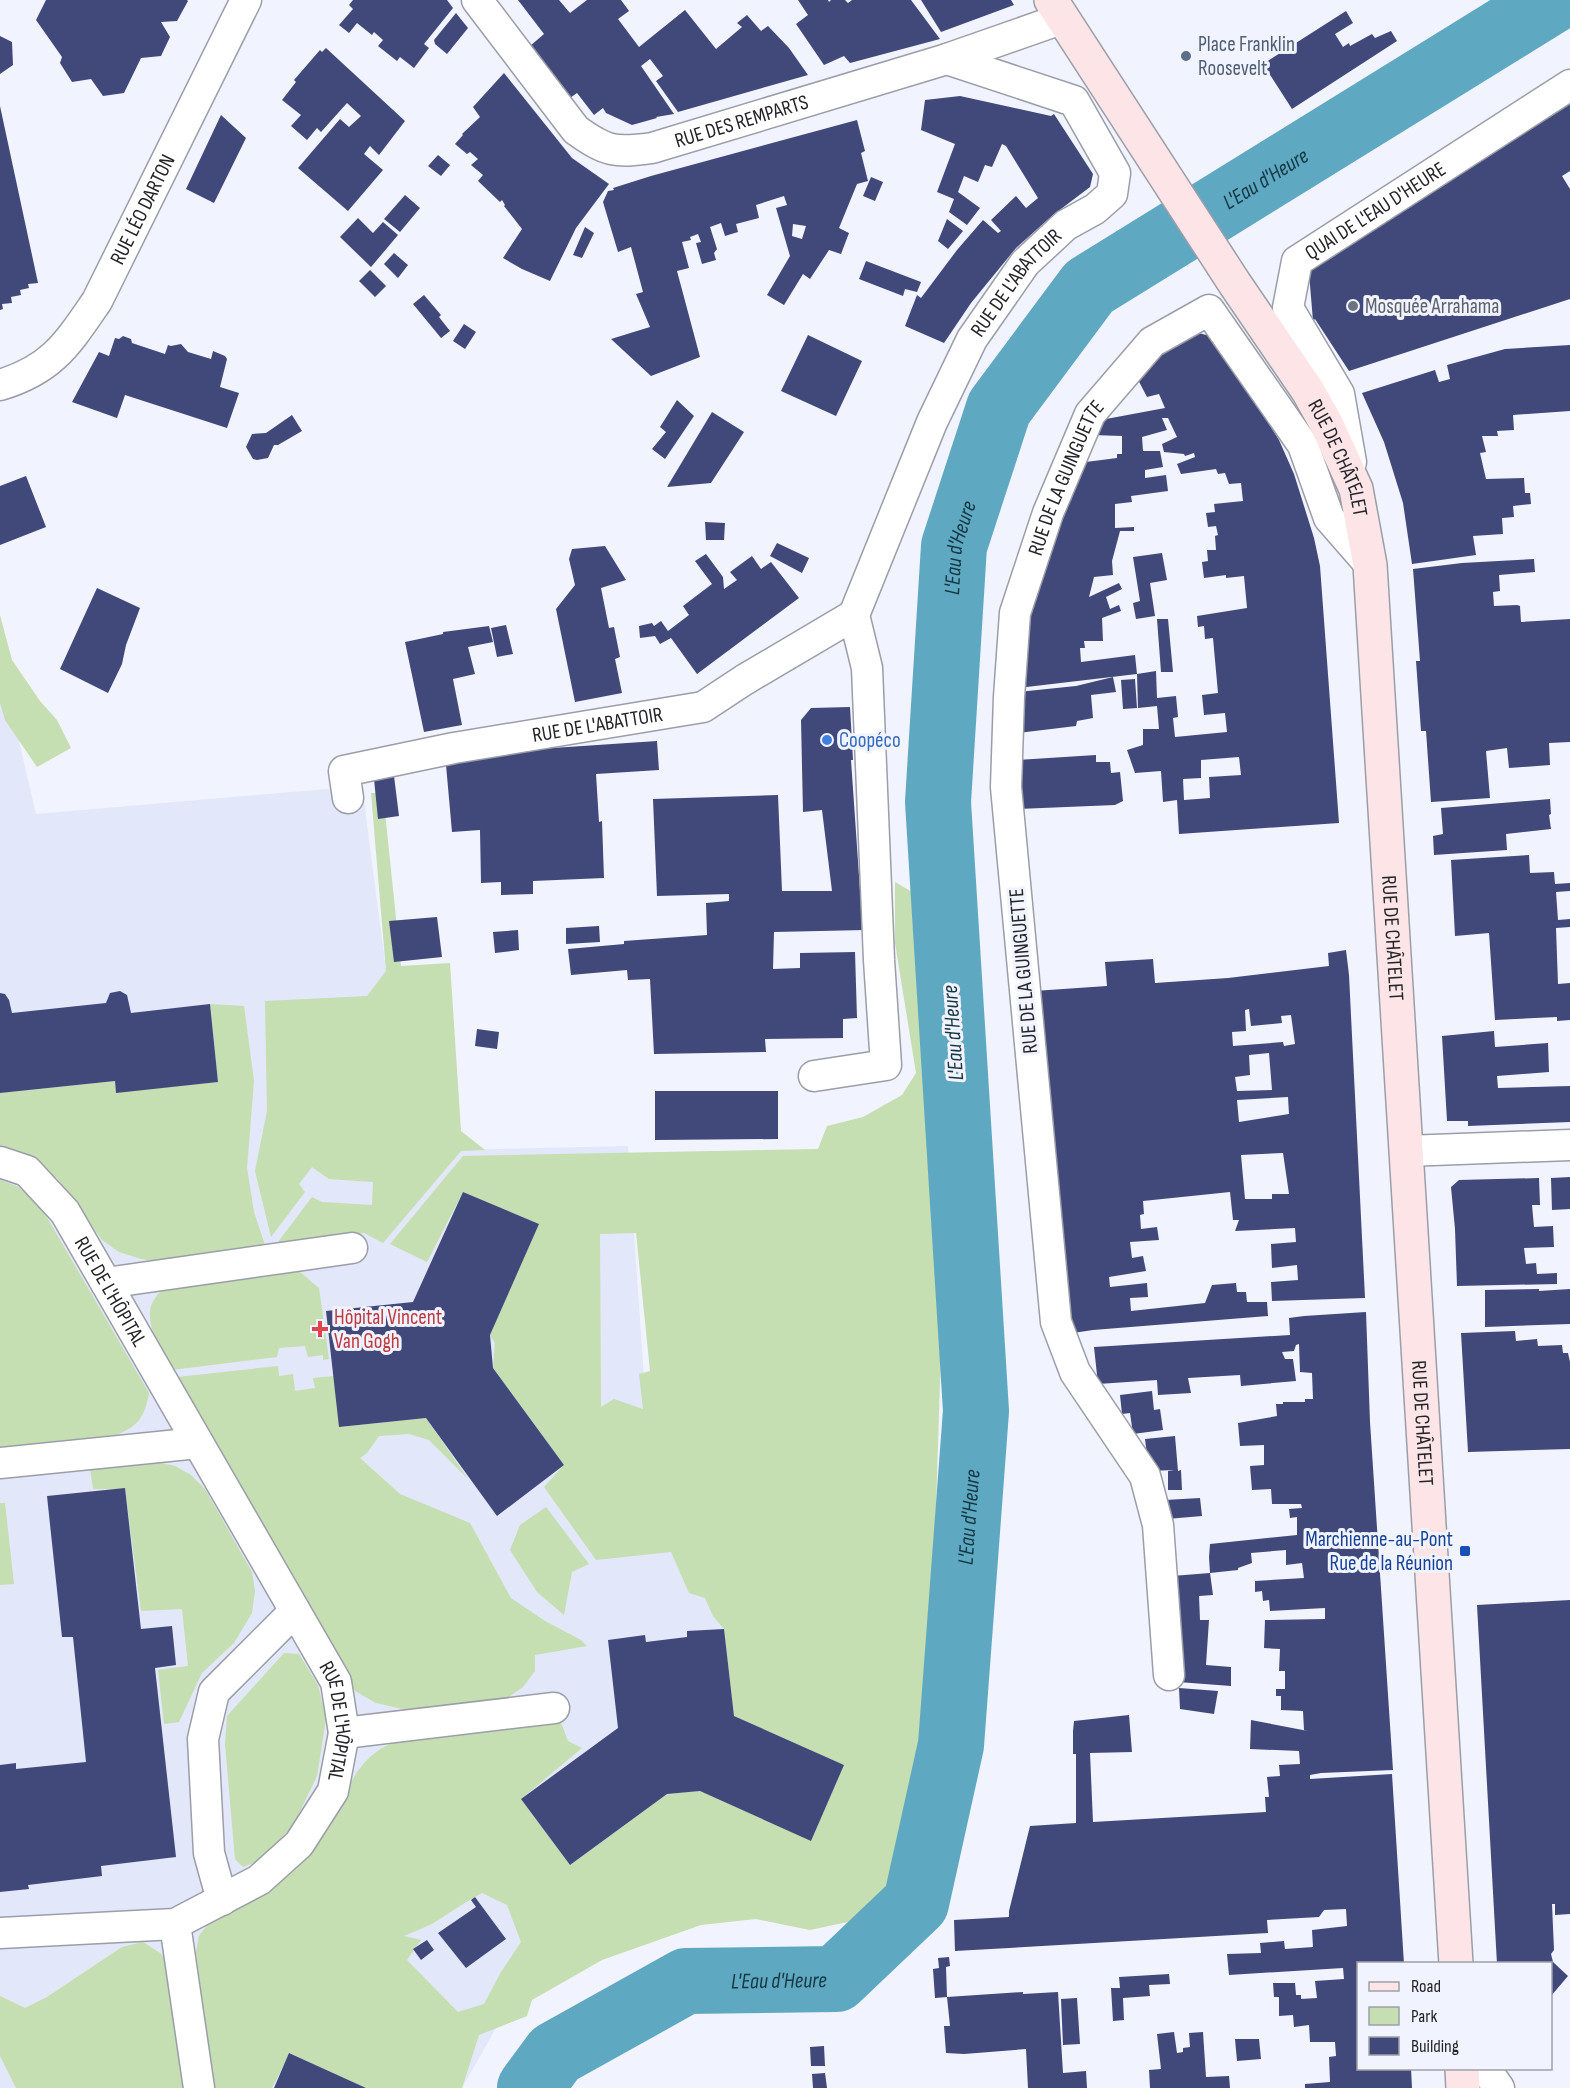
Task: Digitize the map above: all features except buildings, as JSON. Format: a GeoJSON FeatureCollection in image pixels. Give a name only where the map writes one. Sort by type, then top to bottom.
{"type":"FeatureCollection","features":[{"type":"Feature","properties":{"kind":"main road","name":"RUE DE CHÂTELET"},"geometry":{"type":"LineString","coordinates":[[1058,9],[1227,271],[1308,391],[1327,425],[1356,489],[1370,566],[1456,1962]]}},
{"type":"Feature","properties":{"kind":"main road"},"geometry":{"type":"LineString","coordinates":[[1462,2070],[1463,2088]]}},
{"type":"Feature","properties":{"kind":"street","name":"RUE LÉO DARTON"},"geometry":{"type":"LineString","coordinates":[[0,385],[19,379],[45,366],[71,339],[97,301],[246,0]]}},
{"type":"Feature","properties":{"kind":"street","name":"RUE DES REMPARTS"},"geometry":{"type":"LineString","coordinates":[[477,0],[576,130],[598,146],[624,152],[652,148],[947,59],[1058,9]]}},
{"type":"Feature","properties":{"kind":"street","name":"RUE DE L'ABATTOIR"},"geometry":{"type":"LineString","coordinates":[[348,798],[344,771],[454,748],[704,707],[744,680],[854,615],[932,423],[972,339],[1025,263],[1066,225],[1095,209],[1112,194],[1115,173],[1074,101],[947,59]]}},
{"type":"Feature","properties":{"kind":"street","name":"QUAI DE L'EAU D'HEURE"},"geometry":{"type":"LineString","coordinates":[[1356,489],[1340,394],[1288,308],[1297,261],[1570,85]]}},
{"type":"Feature","properties":{"kind":"street","name":"RUE DE LA GUINGUETTE"},"geometry":{"type":"LineString","coordinates":[[1169,1675],[1158,1525],[1145,1476],[1075,1371],[1056,1322],[1007,776],[1009,698],[1015,613],[1048,513],[1090,414],[1152,342],[1209,310],[1303,445],[1329,518],[1370,566]]}},
{"type":"Feature","properties":{"kind":"street"},"geometry":{"type":"LineString","coordinates":[[814,1076],[886,1065],[867,668],[854,615]]}},
{"type":"Feature","properties":{"kind":"street"},"geometry":{"type":"LineString","coordinates":[[1406,1151],[1570,1145]]}},
{"type":"Feature","properties":{"kind":"street","name":"RUE DE L'HÔPITAL"},"geometry":{"type":"LineString","coordinates":[[0,1162],[27,1172],[65,1212],[336,1682],[344,1733],[333,1791],[299,1844],[259,1880],[175,1924],[0,1933]]}},
{"type":"Feature","properties":{"kind":"street"},"geometry":{"type":"LineString","coordinates":[[106,1283],[352,1248]]}},
{"type":"Feature","properties":{"kind":"street"},"geometry":{"type":"LineString","coordinates":[[0,1463],[198,1443]]}},
{"type":"Feature","properties":{"kind":"street"},"geometry":{"type":"LineString","coordinates":[[222,1900],[209,1853],[202,1739],[214,1692],[295,1611]]}},
{"type":"Feature","properties":{"kind":"street"},"geometry":{"type":"LineString","coordinates":[[344,1733],[554,1708]]}},
{"type":"Feature","properties":{"kind":"street"},"geometry":{"type":"LineString","coordinates":[[175,1924],[199,2088]]}},
{"type":"Feature","properties":{"kind":"street"},"geometry":{"type":"LineString","coordinates":[[1486,2070],[1499,2088]]}},
{"type":"Feature","properties":{"kind":"shaded area","name":"Hôpital Vincent Van Gogh"},"geometry":{"type":"Polygon","coordinates":[[[0,683],[14,720],[36,814],[362,786],[386,970],[455,1150],[628,1146],[653,1509],[885,1626],[892,1884],[599,1944],[516,1993],[462,2088],[0,2088],[0,683]]]}},
{"type":"Feature","properties":{"kind":"green space"},"geometry":{"type":"Polygon","coordinates":[[[0,615],[12,660],[40,701],[57,720],[71,748],[37,767],[5,720],[0,703],[0,615]]]}},
{"type":"Feature","properties":{"kind":"green space"},"geometry":{"type":"Polygon","coordinates":[[[371,793],[383,793],[401,966],[450,963],[461,1131],[485,1150],[461,1151],[383,1243],[364,1233],[275,1246],[312,1197],[322,1202],[372,1205],[373,1182],[329,1179],[312,1167],[299,1184],[305,1192],[271,1237],[255,1171],[267,1111],[265,1001],[367,996],[386,971],[371,793]]]}},
{"type":"Feature","properties":{"kind":"green space"},"geometry":{"type":"Polygon","coordinates":[[[895,882],[919,896],[933,1086],[940,1142],[943,1287],[935,1540],[936,1687],[927,1814],[899,1884],[852,1921],[810,1930],[756,1919],[701,1925],[602,1960],[532,2000],[527,2016],[479,2035],[462,2088],[365,2088],[290,2053],[272,2088],[214,2088],[196,1952],[199,1936],[213,1917],[341,1801],[352,1780],[366,1761],[379,1750],[395,1742],[466,1729],[561,1723],[568,1741],[582,1748],[521,1799],[570,1865],[667,1794],[700,1791],[811,1840],[844,1765],[734,1716],[724,1629],[713,1616],[705,1598],[689,1593],[671,1552],[596,1560],[544,1487],[564,1465],[493,1368],[495,1343],[490,1335],[538,1224],[463,1192],[427,1262],[390,1244],[463,1156],[818,1149],[827,1126],[863,1117],[902,1095],[916,1073],[895,943],[895,882]],[[636,1233],[600,1234],[601,1407],[614,1399],[643,1409],[639,1374],[650,1371],[636,1233]],[[482,1893],[432,1924],[404,1936],[421,1940],[407,1960],[458,2012],[484,2004],[501,1972],[521,1942],[507,1905],[482,1893]]]}},
{"type":"Feature","properties":{"kind":"green space"},"geometry":{"type":"Polygon","coordinates":[[[210,1004],[244,1006],[254,1081],[247,1168],[254,1212],[265,1245],[164,1262],[141,1259],[119,1252],[102,1240],[57,1178],[28,1159],[0,1147],[0,1093],[115,1081],[116,1092],[218,1082],[210,1004]]]}},
{"type":"Feature","properties":{"kind":"green space"},"geometry":{"type":"Polygon","coordinates":[[[0,1180],[17,1186],[38,1202],[149,1393],[143,1414],[124,1432],[116,1435],[0,1447],[0,1180]]]}},
{"type":"Feature","properties":{"kind":"green space"},"geometry":{"type":"Polygon","coordinates":[[[283,1269],[300,1272],[319,1288],[329,1359],[323,1360],[323,1355],[308,1357],[305,1346],[279,1348],[277,1357],[172,1370],[158,1344],[151,1324],[151,1305],[159,1293],[167,1287],[283,1269]]]}},
{"type":"Feature","properties":{"kind":"green space"},"geometry":{"type":"Polygon","coordinates":[[[278,1366],[279,1376],[293,1374],[295,1391],[315,1388],[313,1378],[334,1376],[340,1427],[426,1418],[468,1479],[429,1440],[409,1434],[379,1436],[367,1453],[360,1458],[400,1494],[470,1523],[511,1598],[545,1621],[581,1640],[587,1646],[535,1655],[535,1671],[523,1687],[503,1701],[407,1710],[376,1703],[355,1691],[177,1377],[278,1366]]]}},
{"type":"Feature","properties":{"kind":"green space"},"geometry":{"type":"Polygon","coordinates":[[[157,1462],[175,1466],[191,1475],[205,1489],[252,1572],[255,1591],[252,1613],[234,1643],[202,1673],[179,1722],[164,1724],[158,1670],[188,1666],[182,1609],[141,1611],[125,1489],[93,1489],[90,1468],[157,1462]]]}},
{"type":"Feature","properties":{"kind":"green space"},"geometry":{"type":"Polygon","coordinates":[[[0,1503],[5,1503],[14,1584],[0,1585],[0,1503]]]}},
{"type":"Feature","properties":{"kind":"green space"},"geometry":{"type":"Polygon","coordinates":[[[546,1507],[589,1564],[572,1572],[564,1615],[537,1592],[510,1550],[520,1525],[546,1507]]]}},
{"type":"Feature","properties":{"kind":"green space"},"geometry":{"type":"Polygon","coordinates":[[[284,1653],[299,1654],[318,1685],[326,1719],[317,1776],[294,1824],[261,1860],[243,1867],[235,1859],[225,1744],[227,1716],[284,1653]]]}},
{"type":"Feature","properties":{"kind":"green space"},"geometry":{"type":"Polygon","coordinates":[[[143,1942],[175,1967],[185,2088],[16,2088],[0,2056],[0,1996],[25,2008],[47,1997],[122,1947],[143,1942]]]}},
{"type":"Feature","properties":{"kind":"waterway","name":"L'Eau d'Heure"},"geometry":{"type":"LineString","coordinates":[[530,2088],[555,2054],[686,1981],[836,1979],[916,1903],[951,1745],[976,1411],[938,802],[954,546],[999,408],[1089,287],[1553,0]]}},
{"type":"Feature","properties":{"kind":"place","name":"Place Franklin Roosevelt"},"geometry":{"type":"Point","coordinates":[1186,56]}},
{"type":"Feature","properties":{"kind":"place","name":"Mosquée Arrahama"},"geometry":{"type":"Point","coordinates":[1353,306]}},
{"type":"Feature","properties":{"kind":"place","name":"Coopéco"},"geometry":{"type":"Point","coordinates":[827,740]}},
{"type":"Feature","properties":{"kind":"place","name":"Hôpital Vincent Van Gogh"},"geometry":{"type":"Point","coordinates":[320,1329]}},
{"type":"Feature","properties":{"kind":"place","name":"Marchienne-au-Pont Rue de la Réunion"},"geometry":{"type":"Point","coordinates":[1465,1551]}}]}
